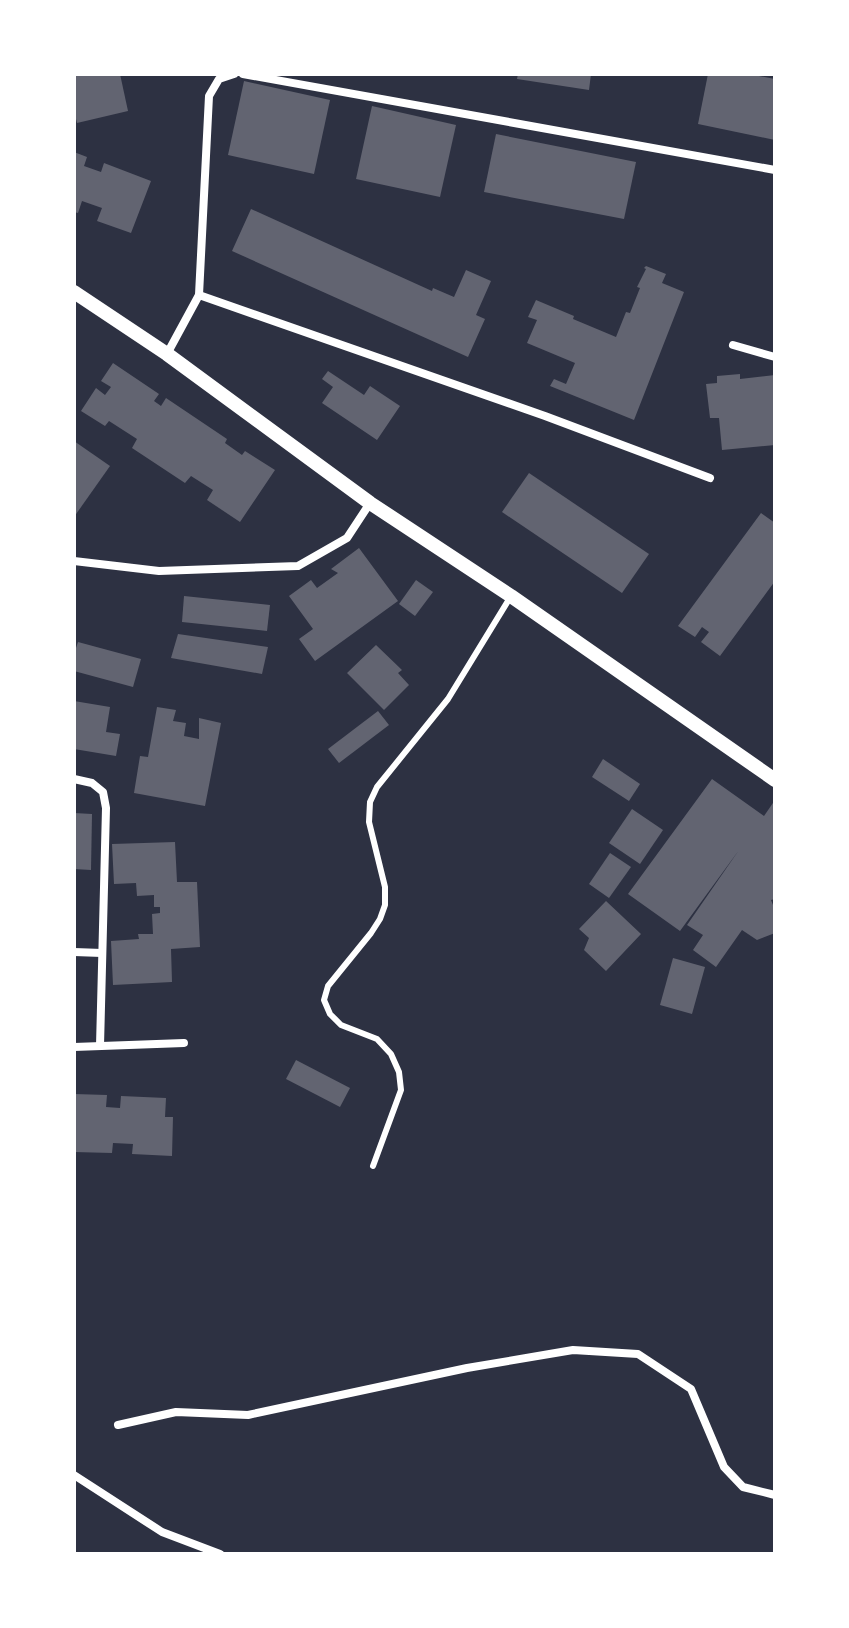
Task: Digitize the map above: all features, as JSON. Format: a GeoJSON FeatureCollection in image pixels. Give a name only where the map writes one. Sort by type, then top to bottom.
{"type":"FeatureCollection","features":[{"type":"Feature","properties":{"kind":"street"},"geometry":{"type":"LineString","coordinates":[[167,354],[199,295],[209,96],[219,79],[234,74]]}},
{"type":"Feature","properties":{"kind":"street"},"geometry":{"type":"LineString","coordinates":[[243,74],[775,170]]}},
{"type":"Feature","properties":{"kind":"street"},"geometry":{"type":"LineString","coordinates":[[74,292],[167,354],[370,503],[511,596],[775,780]]}},
{"type":"Feature","properties":{"kind":"street"},"geometry":{"type":"LineString","coordinates":[[199,295],[530,410],[710,478]]}},
{"type":"Feature","properties":{"kind":"street"},"geometry":{"type":"LineString","coordinates":[[733,345],[775,357]]}},
{"type":"Feature","properties":{"kind":"street"},"geometry":{"type":"LineString","coordinates":[[74,561],[159,571],[298,566],[347,538],[370,503]]}},
{"type":"Feature","properties":{"kind":"street"},"geometry":{"type":"LineString","coordinates":[[74,779],[92,783],[103,792],[106,808],[100,1046]]}},
{"type":"Feature","properties":{"kind":"street"},"geometry":{"type":"LineString","coordinates":[[74,952],[102,953]]}},
{"type":"Feature","properties":{"kind":"street"},"geometry":{"type":"LineString","coordinates":[[74,1047],[184,1043]]}},
{"type":"Feature","properties":{"kind":"street"},"geometry":{"type":"LineString","coordinates":[[118,1425],[176,1412],[248,1415],[467,1368],[573,1350],[638,1354],[691,1389],[724,1467],[743,1487],[775,1495]]}},
{"type":"Feature","properties":{"kind":"street"},"geometry":{"type":"LineString","coordinates":[[74,1475],[162,1532],[220,1554]]}},
{"type":"Feature","properties":{"kind":"lane"},"geometry":{"type":"LineString","coordinates":[[373,1166],[401,1090],[399,1072],[391,1054],[377,1039],[341,1025],[330,1014],[324,1000],[328,986],[371,933],[385,905],[385,887],[369,822],[370,802],[377,787],[456,688],[511,596]]}},
{"type":"Feature","properties":{"kind":"building"},"geometry":{"type":"Polygon","coordinates":[[[74,74],[120,74],[128,111],[77,123],[74,74]]]}},
{"type":"Feature","properties":{"kind":"building"},"geometry":{"type":"Polygon","coordinates":[[[518,74],[591,74],[589,90],[517,79],[518,74]]]}},
{"type":"Feature","properties":{"kind":"building"},"geometry":{"type":"Polygon","coordinates":[[[708,74],[749,74],[775,79],[775,140],[698,124],[708,74]]]}},
{"type":"Feature","properties":{"kind":"building"},"geometry":{"type":"Polygon","coordinates":[[[244,81],[330,100],[314,174],[228,155],[244,81]]]}},
{"type":"Feature","properties":{"kind":"building"},"geometry":{"type":"Polygon","coordinates":[[[372,106],[456,125],[440,197],[356,179],[372,106]]]}},
{"type":"Feature","properties":{"kind":"building"},"geometry":{"type":"Polygon","coordinates":[[[496,134],[636,162],[624,219],[484,192],[496,134]]]}},
{"type":"Feature","properties":{"kind":"building"},"geometry":{"type":"Polygon","coordinates":[[[74,152],[87,157],[84,166],[101,172],[104,163],[151,181],[131,233],[97,221],[102,208],[82,201],[78,213],[74,212],[74,152]]]}},
{"type":"Feature","properties":{"kind":"building"},"geometry":{"type":"Polygon","coordinates":[[[251,209],[432,291],[433,288],[454,297],[466,270],[491,281],[476,315],[485,319],[468,357],[232,251],[251,209]]]}},
{"type":"Feature","properties":{"kind":"building"},"geometry":{"type":"Polygon","coordinates":[[[646,266],[666,274],[662,283],[684,292],[634,420],[550,386],[554,379],[566,384],[575,363],[527,343],[537,320],[528,317],[536,300],[616,337],[626,312],[630,313],[646,266]]]}},
{"type":"Feature","properties":{"kind":"building"},"geometry":{"type":"Polygon","coordinates":[[[113,363],[159,394],[154,401],[161,406],[166,398],[227,439],[225,443],[242,455],[245,451],[275,470],[240,522],[207,500],[213,490],[191,476],[185,483],[132,448],[137,439],[109,421],[105,426],[81,411],[96,388],[105,395],[111,387],[101,381],[113,363]]]}},
{"type":"Feature","properties":{"kind":"building"},"geometry":{"type":"Polygon","coordinates":[[[328,371],[364,395],[370,386],[400,406],[377,440],[322,403],[333,387],[322,379],[328,371]]]}},
{"type":"Feature","properties":{"kind":"building"},"geometry":{"type":"Polygon","coordinates":[[[740,374],[740,379],[775,375],[775,445],[722,450],[719,418],[710,418],[706,384],[717,383],[717,376],[740,374]]]}},
{"type":"Feature","properties":{"kind":"building"},"geometry":{"type":"Polygon","coordinates":[[[74,441],[110,466],[74,517],[74,441]]]}},
{"type":"Feature","properties":{"kind":"building"},"geometry":{"type":"Polygon","coordinates":[[[529,473],[649,554],[622,593],[502,512],[529,473]]]}},
{"type":"Feature","properties":{"kind":"building"},"geometry":{"type":"Polygon","coordinates":[[[761,513],[775,523],[775,581],[720,656],[701,642],[709,632],[702,627],[695,637],[678,626],[761,513]]]}},
{"type":"Feature","properties":{"kind":"building"},"geometry":{"type":"Polygon","coordinates":[[[359,548],[398,601],[315,661],[299,639],[313,629],[289,596],[311,580],[317,588],[338,573],[331,569],[359,548]]]}},
{"type":"Feature","properties":{"kind":"building"},"geometry":{"type":"Polygon","coordinates":[[[416,580],[433,592],[415,616],[399,604],[416,580]]]}},
{"type":"Feature","properties":{"kind":"building"},"geometry":{"type":"Polygon","coordinates":[[[184,596],[270,605],[267,631],[182,622],[184,596]]]}},
{"type":"Feature","properties":{"kind":"building"},"geometry":{"type":"Polygon","coordinates":[[[178,634],[268,647],[262,674],[171,658],[178,634]]]}},
{"type":"Feature","properties":{"kind":"building"},"geometry":{"type":"Polygon","coordinates":[[[78,642],[141,659],[133,687],[74,671],[78,642]]]}},
{"type":"Feature","properties":{"kind":"building"},"geometry":{"type":"Polygon","coordinates":[[[376,645],[402,670],[398,673],[409,685],[384,710],[347,673],[376,645]]]}},
{"type":"Feature","properties":{"kind":"building"},"geometry":{"type":"Polygon","coordinates":[[[74,701],[110,707],[106,732],[120,734],[116,756],[74,749],[74,701]]]}},
{"type":"Feature","properties":{"kind":"building"},"geometry":{"type":"Polygon","coordinates":[[[157,707],[176,710],[173,721],[186,723],[184,736],[199,739],[199,718],[221,723],[205,806],[134,793],[140,756],[148,757],[157,707]]]}},
{"type":"Feature","properties":{"kind":"building"},"geometry":{"type":"Polygon","coordinates":[[[378,711],[389,725],[339,763],[328,749],[378,711]]]}},
{"type":"Feature","properties":{"kind":"building"},"geometry":{"type":"Polygon","coordinates":[[[603,759],[640,784],[629,801],[592,777],[603,759]]]}},
{"type":"Feature","properties":{"kind":"building"},"geometry":{"type":"Polygon","coordinates":[[[712,779],[764,816],[775,800],[775,899],[771,900],[775,910],[775,933],[757,940],[742,930],[716,967],[693,950],[703,935],[687,925],[739,850],[680,931],[628,894],[712,779]]]}},
{"type":"Feature","properties":{"kind":"building"},"geometry":{"type":"Polygon","coordinates":[[[632,809],[663,830],[640,864],[609,843],[632,809]]]}},
{"type":"Feature","properties":{"kind":"building"},"geometry":{"type":"Polygon","coordinates":[[[74,813],[92,814],[91,870],[74,869],[74,813]]]}},
{"type":"Feature","properties":{"kind":"building"},"geometry":{"type":"Polygon","coordinates":[[[175,842],[177,882],[197,882],[200,947],[171,949],[172,982],[113,985],[111,941],[139,939],[138,934],[153,934],[152,914],[160,913],[160,907],[154,907],[154,895],[137,896],[136,883],[114,884],[112,844],[175,842]]]}},
{"type":"Feature","properties":{"kind":"building"},"geometry":{"type":"Polygon","coordinates":[[[610,853],[631,867],[609,898],[589,884],[610,853]]]}},
{"type":"Feature","properties":{"kind":"building"},"geometry":{"type":"Polygon","coordinates":[[[606,901],[641,934],[606,971],[584,950],[589,938],[579,929],[606,901]]]}},
{"type":"Feature","properties":{"kind":"building"},"geometry":{"type":"Polygon","coordinates":[[[673,958],[705,967],[692,1014],[660,1005],[673,958]]]}},
{"type":"Feature","properties":{"kind":"building"},"geometry":{"type":"Polygon","coordinates":[[[296,1060],[350,1088],[340,1107],[286,1079],[296,1060]]]}},
{"type":"Feature","properties":{"kind":"building"},"geometry":{"type":"Polygon","coordinates":[[[74,1094],[107,1095],[106,1107],[120,1108],[121,1096],[166,1098],[165,1117],[173,1117],[172,1156],[132,1154],[133,1144],[113,1143],[112,1153],[74,1152],[74,1094]]]}}]}
